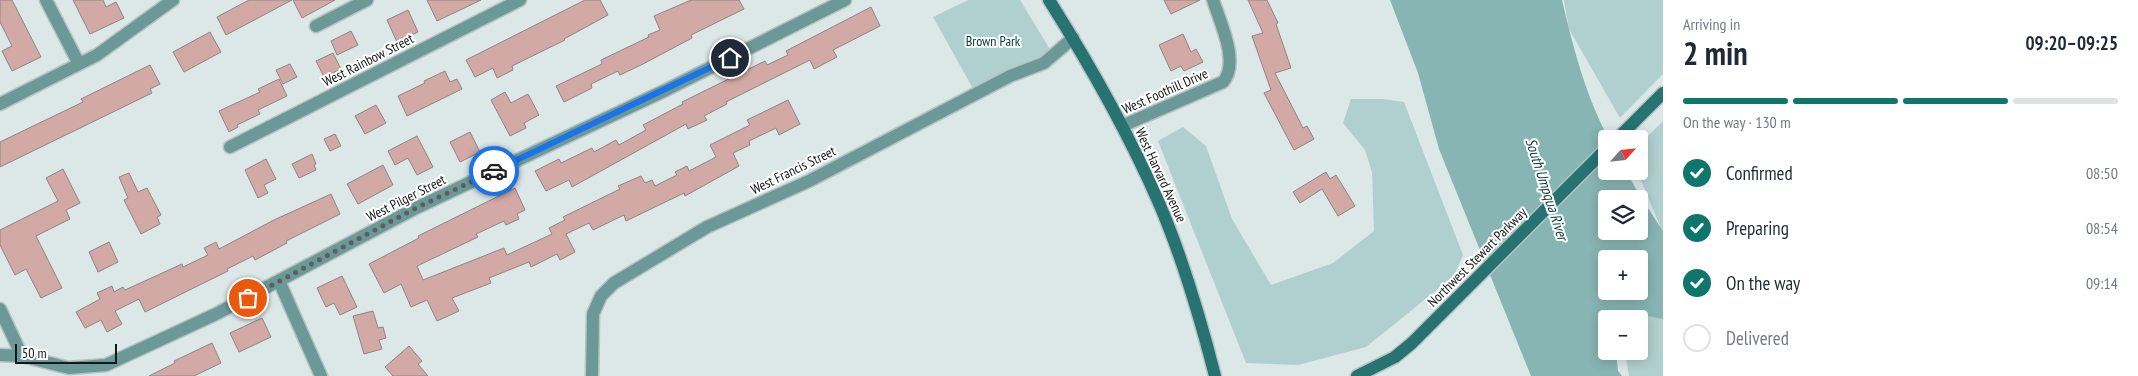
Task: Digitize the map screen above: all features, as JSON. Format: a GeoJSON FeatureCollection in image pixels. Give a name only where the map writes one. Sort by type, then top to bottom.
{"type":"FeatureCollection","features":[{"type":"Feature","properties":{"kind":"main road","name":"West Harvard Avenue"},"geometry":{"type":"LineString","coordinates":[[1049,0],[1073,38],[1122,126],[1160,204],[1194,298],[1215,376]]}},
{"type":"Feature","properties":{"kind":"main road"},"geometry":{"type":"LineString","coordinates":[[1626,130],[1663,93]]}},
{"type":"Feature","properties":{"kind":"main road","name":"Northwest Stewart Parkway"},"geometry":{"type":"LineString","coordinates":[[1357,376],[1395,357],[1412,343],[1598,157]]}},
{"type":"Feature","properties":{"kind":"street"},"geometry":{"type":"LineString","coordinates":[[46,0],[79,64]]}},
{"type":"Feature","properties":{"kind":"street"},"geometry":{"type":"LineString","coordinates":[[0,104],[79,64],[113,44],[173,0]]}},
{"type":"Feature","properties":{"kind":"street"},"geometry":{"type":"LineString","coordinates":[[316,26],[367,0]]}},
{"type":"Feature","properties":{"kind":"street","name":"West Rainbow Street"},"geometry":{"type":"LineString","coordinates":[[230,147],[520,0]]}},
{"type":"Feature","properties":{"kind":"street","name":"West Pilger Street"},"geometry":{"type":"LineString","coordinates":[[0,355],[22,356],[69,368],[106,365],[216,314],[416,208],[664,91],[845,0]]}},
{"type":"Feature","properties":{"kind":"street","name":"West Foothill Drive"},"geometry":{"type":"LineString","coordinates":[[1122,126],[1223,82],[1229,76],[1230,55],[1213,0]]}},
{"type":"Feature","properties":{"kind":"street","name":"West Francis Street"},"geometry":{"type":"LineString","coordinates":[[592,376],[593,314],[601,296],[614,283],[707,227],[809,181],[1010,76],[1044,63],[1073,38]]}},
{"type":"Feature","properties":{"kind":"street"},"geometry":{"type":"LineString","coordinates":[[279,281],[321,376]]}},
{"type":"Feature","properties":{"kind":"street"},"geometry":{"type":"LineString","coordinates":[[0,309],[22,356]]}},
{"type":"Feature","properties":{"kind":"green space","name":"Brown Park"},"geometry":{"type":"Polygon","coordinates":[[[968,0],[1020,0],[1054,56],[976,94],[933,17],[968,0]]]}},
{"type":"Feature","properties":{"kind":"green space"},"geometry":{"type":"Polygon","coordinates":[[[1564,0],[1663,0],[1663,74],[1620,118],[1569,29],[1564,0]]]}},
{"type":"Feature","properties":{"kind":"green space"},"geometry":{"type":"Polygon","coordinates":[[[1351,99],[1382,99],[1404,102],[1463,255],[1454,276],[1366,347],[1298,365],[1246,363],[1158,141],[1183,127],[1206,146],[1232,219],[1271,285],[1333,263],[1374,231],[1372,172],[1365,150],[1343,123],[1351,99]]]}},
{"type":"Feature","properties":{"kind":"green space"},"geometry":{"type":"Polygon","coordinates":[[[1663,121],[1663,233],[1648,197],[1648,190],[1645,190],[1641,180],[1648,180],[1648,136],[1663,121]]]}},
{"type":"Feature","properties":{"kind":"green space"},"geometry":{"type":"Polygon","coordinates":[[[1648,316],[1663,316],[1663,376],[1629,376],[1626,360],[1648,360],[1648,316]]]}},
{"type":"Feature","properties":{"kind":"water","name":"South Umpqua River"},"geometry":{"type":"Polygon","coordinates":[[[1390,0],[1562,0],[1587,89],[1604,130],[1598,130],[1598,180],[1631,180],[1637,190],[1598,190],[1598,240],[1648,240],[1648,208],[1663,231],[1663,319],[1648,316],[1648,310],[1598,310],[1598,360],[1617,360],[1618,371],[1622,376],[1531,376],[1439,149],[1418,73],[1390,0]]]}},
{"type":"Feature","properties":{"kind":"building"},"geometry":{"type":"Polygon","coordinates":[[[0,0],[12,0],[41,57],[12,71],[2,51],[12,46],[0,22],[0,0]]]}},
{"type":"Feature","properties":{"kind":"building"},"geometry":{"type":"Polygon","coordinates":[[[73,0],[103,0],[106,7],[116,2],[124,18],[90,34],[73,0]]]}},
{"type":"Feature","properties":{"kind":"building"},"geometry":{"type":"Polygon","coordinates":[[[249,0],[292,0],[226,35],[217,17],[249,0]]]}},
{"type":"Feature","properties":{"kind":"building"},"geometry":{"type":"Polygon","coordinates":[[[293,0],[335,0],[302,18],[293,0]]]}},
{"type":"Feature","properties":{"kind":"building"},"geometry":{"type":"Polygon","coordinates":[[[427,0],[481,0],[437,21],[427,0]]]}},
{"type":"Feature","properties":{"kind":"building"},"geometry":{"type":"Polygon","coordinates":[[[585,0],[600,0],[608,15],[565,40],[512,66],[513,70],[497,78],[493,68],[475,77],[466,60],[585,0]]]}},
{"type":"Feature","properties":{"kind":"building"},"geometry":{"type":"Polygon","coordinates":[[[691,0],[739,0],[744,9],[691,35],[692,38],[643,64],[620,75],[618,71],[591,84],[592,88],[564,102],[556,86],[602,64],[601,60],[660,30],[654,16],[691,0]]]}},
{"type":"Feature","properties":{"kind":"building"},"geometry":{"type":"Polygon","coordinates":[[[1164,0],[1200,0],[1171,14],[1164,0]]]}},
{"type":"Feature","properties":{"kind":"building"},"geometry":{"type":"Polygon","coordinates":[[[1248,0],[1267,0],[1278,23],[1276,24],[1291,68],[1275,73],[1303,128],[1307,126],[1314,139],[1294,150],[1264,93],[1271,90],[1252,36],[1263,33],[1248,0]]]}},
{"type":"Feature","properties":{"kind":"building"},"geometry":{"type":"Polygon","coordinates":[[[871,7],[880,26],[833,50],[837,57],[814,69],[810,60],[726,102],[727,104],[704,116],[707,120],[688,129],[686,124],[572,187],[569,180],[546,191],[535,171],[559,159],[561,163],[592,148],[594,152],[616,140],[619,145],[646,130],[643,125],[683,104],[682,102],[765,61],[767,65],[788,55],[786,51],[871,7]]]}},
{"type":"Feature","properties":{"kind":"building"},"geometry":{"type":"Polygon","coordinates":[[[408,10],[418,32],[397,42],[387,20],[408,10]]]}},
{"type":"Feature","properties":{"kind":"building"},"geometry":{"type":"Polygon","coordinates":[[[351,31],[358,45],[337,55],[331,41],[351,31]]]}},
{"type":"Feature","properties":{"kind":"building"},"geometry":{"type":"Polygon","coordinates":[[[210,32],[221,52],[184,72],[173,52],[210,32]]]}},
{"type":"Feature","properties":{"kind":"building"},"geometry":{"type":"Polygon","coordinates":[[[1183,34],[1191,52],[1196,49],[1203,62],[1184,71],[1181,66],[1171,71],[1159,45],[1183,34]]]}},
{"type":"Feature","properties":{"kind":"building"},"geometry":{"type":"Polygon","coordinates":[[[333,53],[341,69],[324,77],[316,61],[333,53]]]}},
{"type":"Feature","properties":{"kind":"building"},"geometry":{"type":"Polygon","coordinates":[[[290,64],[297,77],[283,84],[276,70],[290,64]]]}},
{"type":"Feature","properties":{"kind":"building"},"geometry":{"type":"Polygon","coordinates":[[[150,65],[160,84],[150,89],[152,93],[0,167],[0,142],[83,102],[81,99],[150,65]]]}},
{"type":"Feature","properties":{"kind":"building"},"geometry":{"type":"Polygon","coordinates":[[[445,71],[450,82],[457,79],[462,89],[407,116],[398,96],[445,71]]]}},
{"type":"Feature","properties":{"kind":"building"},"geometry":{"type":"Polygon","coordinates":[[[279,79],[287,96],[258,110],[260,114],[237,125],[238,127],[229,132],[219,111],[260,92],[258,89],[279,79]]]}},
{"type":"Feature","properties":{"kind":"building"},"geometry":{"type":"Polygon","coordinates":[[[505,92],[511,103],[528,94],[539,115],[524,123],[526,128],[510,136],[491,100],[505,92]]]}},
{"type":"Feature","properties":{"kind":"building"},"geometry":{"type":"Polygon","coordinates":[[[788,100],[800,124],[779,135],[776,128],[749,141],[750,145],[733,153],[739,166],[685,196],[684,193],[626,221],[624,215],[593,230],[589,223],[566,234],[575,252],[560,260],[557,254],[531,267],[529,262],[489,278],[491,283],[452,298],[459,311],[437,321],[427,300],[411,307],[401,284],[384,293],[369,264],[419,238],[418,236],[515,188],[525,210],[517,214],[519,219],[506,225],[504,221],[476,234],[478,237],[417,266],[423,280],[504,248],[507,255],[552,234],[549,228],[565,220],[563,217],[620,189],[618,186],[641,176],[645,183],[652,180],[655,186],[677,175],[675,172],[687,166],[689,171],[716,157],[710,145],[750,125],[747,120],[788,100]]]}},
{"type":"Feature","properties":{"kind":"building"},"geometry":{"type":"Polygon","coordinates":[[[376,105],[386,123],[365,134],[355,116],[376,105]]]}},
{"type":"Feature","properties":{"kind":"building"},"geometry":{"type":"Polygon","coordinates":[[[470,132],[480,152],[460,162],[450,142],[470,132]]]}},
{"type":"Feature","properties":{"kind":"building"},"geometry":{"type":"Polygon","coordinates":[[[335,134],[341,146],[330,151],[324,139],[335,134]]]}},
{"type":"Feature","properties":{"kind":"building"},"geometry":{"type":"Polygon","coordinates":[[[417,136],[433,167],[417,175],[408,158],[395,165],[388,151],[417,136]]]}},
{"type":"Feature","properties":{"kind":"building"},"geometry":{"type":"Polygon","coordinates":[[[312,154],[316,170],[299,178],[292,164],[312,154]]]}},
{"type":"Feature","properties":{"kind":"building"},"geometry":{"type":"Polygon","coordinates":[[[266,159],[276,179],[264,185],[268,193],[258,198],[245,170],[266,159]]]}},
{"type":"Feature","properties":{"kind":"building"},"geometry":{"type":"Polygon","coordinates":[[[383,165],[393,185],[358,204],[347,184],[383,165]]]}},
{"type":"Feature","properties":{"kind":"building"},"geometry":{"type":"Polygon","coordinates":[[[63,169],[80,203],[66,210],[70,219],[36,236],[62,288],[41,298],[26,269],[15,275],[0,245],[0,230],[58,201],[46,178],[63,169]]]}},
{"type":"Feature","properties":{"kind":"building"},"geometry":{"type":"Polygon","coordinates":[[[1326,172],[1330,179],[1336,175],[1355,206],[1338,216],[1322,189],[1300,203],[1293,192],[1326,172]]]}},
{"type":"Feature","properties":{"kind":"building"},"geometry":{"type":"Polygon","coordinates":[[[129,173],[138,192],[147,188],[161,215],[157,217],[160,224],[141,234],[124,200],[128,198],[119,177],[129,173]]]}},
{"type":"Feature","properties":{"kind":"building"},"geometry":{"type":"Polygon","coordinates":[[[331,194],[340,214],[286,241],[287,243],[255,260],[253,256],[227,269],[228,271],[145,312],[139,299],[115,311],[122,324],[107,332],[101,320],[85,328],[76,312],[100,299],[97,293],[112,286],[114,292],[123,287],[125,290],[182,264],[183,267],[208,255],[204,248],[216,242],[219,249],[274,220],[331,194]]]}},
{"type":"Feature","properties":{"kind":"building"},"geometry":{"type":"Polygon","coordinates":[[[109,242],[118,262],[98,272],[89,252],[109,242]]]}},
{"type":"Feature","properties":{"kind":"building"},"geometry":{"type":"Polygon","coordinates":[[[342,276],[357,307],[340,315],[334,303],[326,307],[317,288],[342,276]]]}},
{"type":"Feature","properties":{"kind":"building"},"geometry":{"type":"Polygon","coordinates":[[[373,311],[378,328],[383,327],[386,338],[379,340],[382,349],[364,354],[353,316],[373,311]]]}},
{"type":"Feature","properties":{"kind":"building"},"geometry":{"type":"Polygon","coordinates":[[[262,318],[271,337],[239,352],[230,333],[262,318]]]}},
{"type":"Feature","properties":{"kind":"building"},"geometry":{"type":"Polygon","coordinates":[[[212,343],[221,363],[194,376],[149,376],[175,363],[174,361],[212,343]]]}},
{"type":"Feature","properties":{"kind":"building"},"geometry":{"type":"Polygon","coordinates":[[[409,346],[422,361],[418,364],[428,376],[393,376],[385,367],[409,346]]]}},
{"type":"Feature","properties":{"kind":"way so far"},"geometry":{"type":"LineString","coordinates":[[248,298],[416,208],[494,171]]}},
{"type":"Feature","properties":{"kind":"route"},"geometry":{"type":"LineString","coordinates":[[494,171],[730,58]]}}]}
